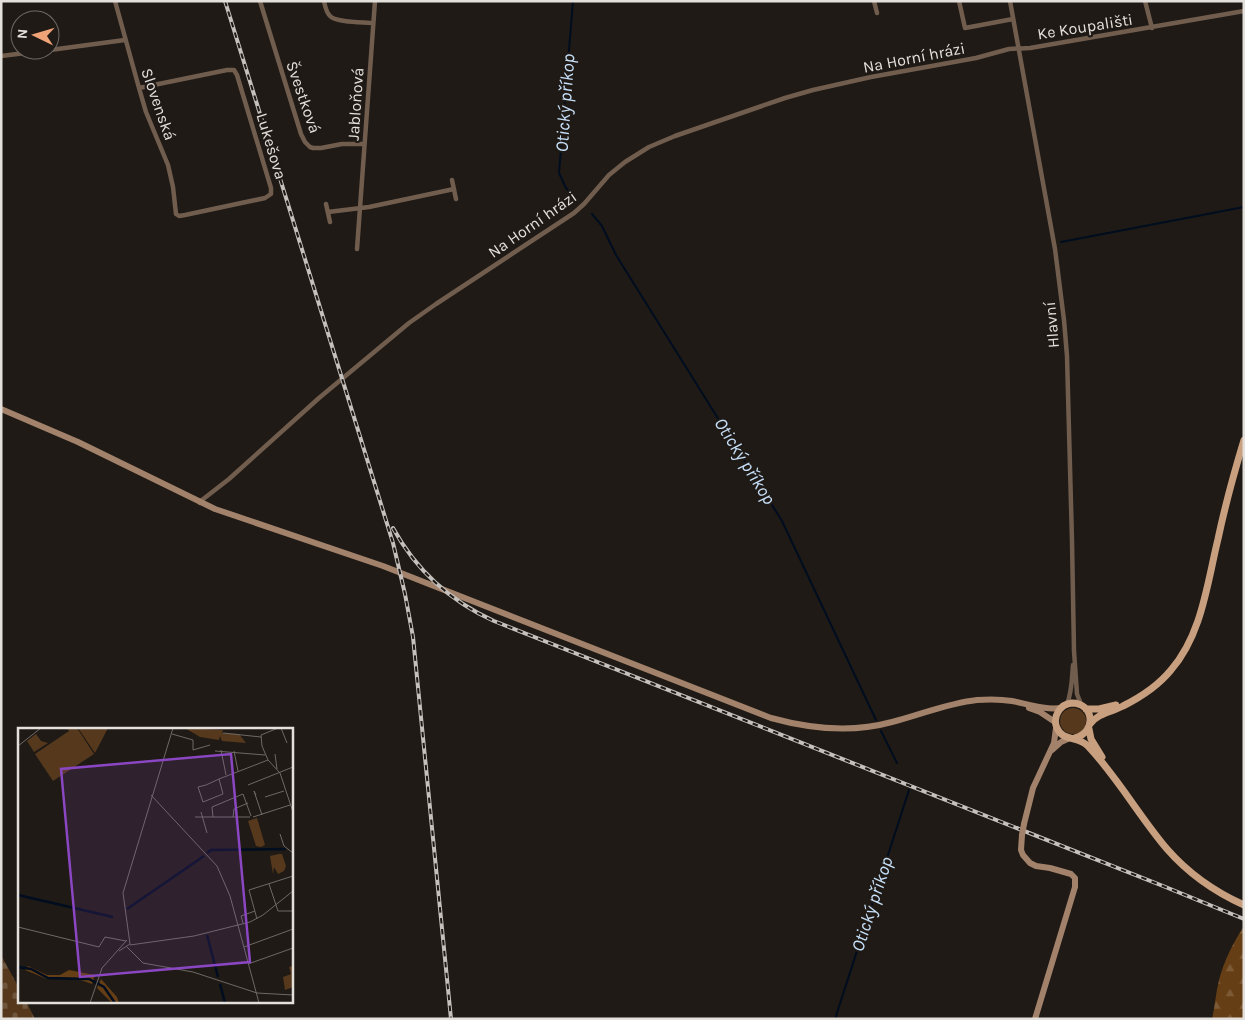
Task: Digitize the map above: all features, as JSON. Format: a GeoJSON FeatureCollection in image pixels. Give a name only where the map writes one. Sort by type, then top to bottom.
{"type":"FeatureCollection","features":[{"type":"Feature","properties":{"kind":"main road"},"geometry":{"type":"LineString","coordinates":[[1,409],[100,452],[200,503],[383,566],[754,712],[785,722],[814,727],[854,728],[889,723],[948,706],[977,700],[1012,701],[1048,708],[1075,703],[1083,707],[1098,709],[1131,701]]}},
{"type":"Feature","properties":{"kind":"main road"},"geometry":{"type":"LineString","coordinates":[[1048,755],[1057,744],[1064,740],[1083,735],[1092,721],[1101,715],[1120,707],[1146,692],[1164,678],[1180,660],[1201,613],[1224,512],[1244,440]]}},
{"type":"Feature","properties":{"kind":"main road"},"geometry":{"type":"LineString","coordinates":[[1012,701],[1040,712],[1056,725],[1062,735],[1086,744],[1110,772],[1159,839],[1182,865],[1218,892],[1244,905]]}},
{"type":"Feature","properties":{"kind":"main road"},"geometry":{"type":"LineString","coordinates":[[1035,1019],[1075,887],[1075,878],[1071,874],[1030,863],[1021,850],[1022,835],[1033,788],[1055,738],[1056,714],[1063,706]]}},
{"type":"Feature","properties":{"kind":"main road"},"geometry":{"type":"LineString","coordinates":[[1083,707],[1090,716],[1091,739],[1110,772]]}},
{"type":"Feature","properties":{"kind":"street","name":"Slovenská"},"geometry":{"type":"LineString","coordinates":[[115,1],[146,112],[168,165],[177,215]]}},
{"type":"Feature","properties":{"kind":"street","name":"Švestková"},"geometry":{"type":"LineString","coordinates":[[260,1],[305,142],[310,147],[317,148],[342,144],[364,144]]}},
{"type":"Feature","properties":{"kind":"street"},"geometry":{"type":"LineString","coordinates":[[324,1],[328,12],[333,18],[373,23]]}},
{"type":"Feature","properties":{"kind":"street","name":"Jabloňová"},"geometry":{"type":"LineString","coordinates":[[357,248],[375,1]]}},
{"type":"Feature","properties":{"kind":"street"},"geometry":{"type":"LineString","coordinates":[[874,1],[877,13]]}},
{"type":"Feature","properties":{"kind":"street","name":"Na Horní hrázi"},"geometry":{"type":"LineString","coordinates":[[959,1],[965,28],[1013,19]]}},
{"type":"Feature","properties":{"kind":"street","name":"Hlavní"},"geometry":{"type":"LineString","coordinates":[[1010,1],[1055,249],[1064,320],[1067,356],[1074,651],[1077,694],[1083,707]]}},
{"type":"Feature","properties":{"kind":"street"},"geometry":{"type":"LineString","coordinates":[[1145,1],[1152,28]]}},
{"type":"Feature","properties":{"kind":"street","name":"Ke Koupališti"},"geometry":{"type":"LineString","coordinates":[[1018,49],[1152,28],[1244,11]]}},
{"type":"Feature","properties":{"kind":"street"},"geometry":{"type":"LineString","coordinates":[[60,49],[125,40]]}},
{"type":"Feature","properties":{"kind":"street","name":"Na Horní hrázi"},"geometry":{"type":"LineString","coordinates":[[200,503],[229,480],[319,398],[389,339],[436,304],[574,213],[613,172],[642,150],[675,136],[785,98],[814,90],[841,83],[1018,49]]}},
{"type":"Feature","properties":{"kind":"street","name":"Lukešova"},"geometry":{"type":"LineString","coordinates":[[139,88],[234,70],[272,188],[271,194],[265,198],[185,215],[177,215]]}},
{"type":"Feature","properties":{"kind":"street"},"geometry":{"type":"LineString","coordinates":[[452,180],[456,199]]}},
{"type":"Feature","properties":{"kind":"street"},"geometry":{"type":"LineString","coordinates":[[328,212],[369,208],[454,189]]}},
{"type":"Feature","properties":{"kind":"street"},"geometry":{"type":"LineString","coordinates":[[326,204],[330,222]]}},
{"type":"Feature","properties":{"kind":"street","name":"Hlavní"},"geometry":{"type":"LineString","coordinates":[[1063,706],[1069,699],[1074,651]]}},
{"type":"Feature","properties":{"kind":"green space"},"geometry":{"type":"Polygon","coordinates":[[[1073,708],[1082,712],[1086,721],[1082,730],[1073,734],[1064,730],[1060,721],[1064,712],[1073,708]]]}},
{"type":"Feature","properties":{"kind":"green space"},"geometry":{"type":"Polygon","coordinates":[[[1244,926],[1244,1019],[1212,1019],[1221,973],[1229,952],[1244,926]]]}},
{"type":"Feature","properties":{"kind":"green space"},"geometry":{"type":"Polygon","coordinates":[[[1,955],[18,986],[18,1002],[26,1002],[35,1019],[1,1019],[1,955]]]}},
{"type":"Feature","properties":{"kind":"waterway","name":"Otický příkop"},"geometry":{"type":"LineString","coordinates":[[573,1],[559,173],[566,188],[576,200]]}},
{"type":"Feature","properties":{"kind":"waterway"},"geometry":{"type":"LineString","coordinates":[[1061,242],[1244,207]]}},
{"type":"Feature","properties":{"kind":"waterway","name":"Otický příkop"},"geometry":{"type":"LineString","coordinates":[[592,214],[602,226],[616,255],[782,521],[876,720]]}},
{"type":"Feature","properties":{"kind":"waterway","name":"Otický příkop"},"geometry":{"type":"LineString","coordinates":[[881,731],[897,763]]}},
{"type":"Feature","properties":{"kind":"waterway","name":"Otický příkop"},"geometry":{"type":"LineString","coordinates":[[835,1019],[909,790]]}},
{"type":"Feature","properties":{"kind":"railway"},"geometry":{"type":"LineString","coordinates":[[225,1],[393,543],[405,594],[413,637],[451,1019]]}},
{"type":"Feature","properties":{"kind":"railway"},"geometry":{"type":"LineString","coordinates":[[393,528],[412,557],[436,583],[463,604],[494,621],[1244,919]]}}]}
